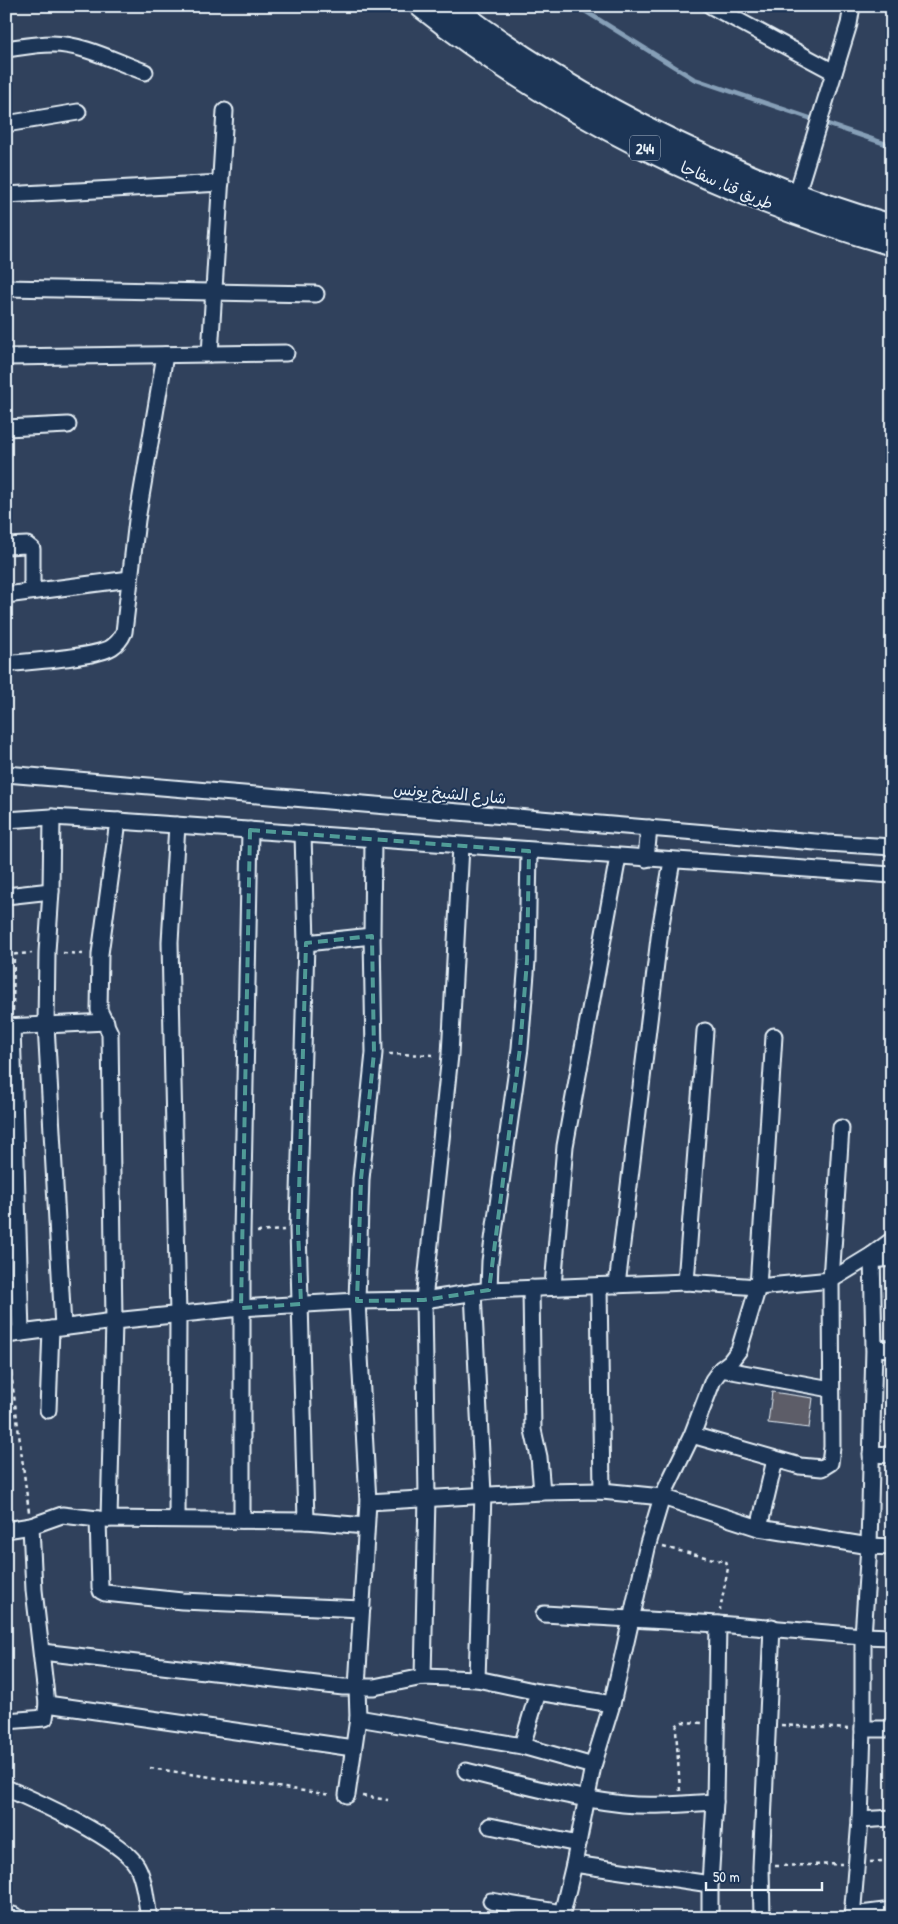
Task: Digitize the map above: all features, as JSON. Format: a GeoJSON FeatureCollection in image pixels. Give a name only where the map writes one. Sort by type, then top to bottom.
{"type":"FeatureCollection","features":[{"type":"Feature","properties":{"kind":"highway","name":"طريق قنا, سفاجا"},"geometry":{"type":"LineString","coordinates":[[421,6],[522,78],[606,127],[716,182],[794,204],[892,226]]}},
{"type":"Feature","properties":{"kind":"highway","name":"طريق قنا, سفاجا"},"geometry":{"type":"LineString","coordinates":[[451,6],[538,67],[635,123],[715,161],[794,204],[892,244]]}},
{"type":"Feature","properties":{"kind":"street"},"geometry":{"type":"LineString","coordinates":[[711,6],[834,72]]}},
{"type":"Feature","properties":{"kind":"street"},"geometry":{"type":"LineString","coordinates":[[794,204],[850,24],[852,6]]}},
{"type":"Feature","properties":{"kind":"street"},"geometry":{"type":"LineString","coordinates":[[6,49],[51,44],[64,45],[78,48],[144,72]]}},
{"type":"Feature","properties":{"kind":"street"},"geometry":{"type":"LineString","coordinates":[[210,354],[225,110]]}},
{"type":"Feature","properties":{"kind":"street"},"geometry":{"type":"LineString","coordinates":[[6,124],[78,112]]}},
{"type":"Feature","properties":{"kind":"street"},"geometry":{"type":"LineString","coordinates":[[6,195],[221,183]]}},
{"type":"Feature","properties":{"kind":"street"},"geometry":{"type":"LineString","coordinates":[[6,288],[316,294]]}},
{"type":"Feature","properties":{"kind":"street"},"geometry":{"type":"LineString","coordinates":[[6,357],[286,353]]}},
{"type":"Feature","properties":{"kind":"street"},"geometry":{"type":"LineString","coordinates":[[6,664],[93,654],[110,649],[119,642],[124,632],[137,520],[165,355]]}},
{"type":"Feature","properties":{"kind":"street"},"geometry":{"type":"LineString","coordinates":[[6,428],[68,425]]}},
{"type":"Feature","properties":{"kind":"street"},"geometry":{"type":"LineString","coordinates":[[6,546],[27,545],[32,549],[32,591]]}},
{"type":"Feature","properties":{"kind":"street"},"geometry":{"type":"LineString","coordinates":[[6,595],[130,579]]}},
{"type":"Feature","properties":{"kind":"street","name":"شارع الشيخ يونس"},"geometry":{"type":"LineString","coordinates":[[6,774],[892,847]]}},
{"type":"Feature","properties":{"kind":"street"},"geometry":{"type":"LineString","coordinates":[[6,820],[52,817],[118,821],[892,875]]}},
{"type":"Feature","properties":{"kind":"street"},"geometry":{"type":"LineString","coordinates":[[48,1410],[57,1328],[46,1025],[52,817]]}},
{"type":"Feature","properties":{"kind":"street"},"geometry":{"type":"LineString","coordinates":[[118,821],[100,954],[99,1010],[110,1033],[114,1321],[101,1591],[182,1601],[362,1609]]}},
{"type":"Feature","properties":{"kind":"street"},"geometry":{"type":"LineString","coordinates":[[177,825],[170,942],[178,1316],[177,1519]]}},
{"type":"Feature","properties":{"kind":"street"},"geometry":{"type":"LineString","coordinates":[[646,859],[649,828]]}},
{"type":"Feature","properties":{"kind":"street"},"geometry":{"type":"LineString","coordinates":[[242,1520],[241,1308],[250,830]]}},
{"type":"Feature","properties":{"kind":"street"},"geometry":{"type":"LineString","coordinates":[[303,834],[306,943],[298,1229],[306,1521]]}},
{"type":"Feature","properties":{"kind":"street"},"geometry":{"type":"LineString","coordinates":[[347,1796],[358,1718],[357,1688],[368,1502],[356,1301],[361,1179],[374,1054],[373,839]]}},
{"type":"Feature","properties":{"kind":"street"},"geometry":{"type":"LineString","coordinates":[[423,1676],[427,1497],[424,1300],[450,1055],[461,846]]}},
{"type":"Feature","properties":{"kind":"street"},"geometry":{"type":"LineString","coordinates":[[489,1290],[490,1261],[520,1048],[527,961],[529,850]]}},
{"type":"Feature","properties":{"kind":"street"},"geometry":{"type":"LineString","coordinates":[[553,1286],[566,1146],[618,857]]}},
{"type":"Feature","properties":{"kind":"street"},"geometry":{"type":"LineString","coordinates":[[617,1285],[660,930],[672,861]]}},
{"type":"Feature","properties":{"kind":"street"},"geometry":{"type":"LineString","coordinates":[[6,896],[51,891]]}},
{"type":"Feature","properties":{"kind":"street"},"geometry":{"type":"LineString","coordinates":[[306,943],[372,936]]}},
{"type":"Feature","properties":{"kind":"street"},"geometry":{"type":"LineString","coordinates":[[106,1022],[9,1027],[11,1338],[57,1328],[241,1308],[356,1301],[424,1300],[489,1290],[686,1282],[758,1287],[831,1280],[872,1257],[892,1240]]}},
{"type":"Feature","properties":{"kind":"street"},"geometry":{"type":"LineString","coordinates":[[686,1282],[705,1031]]}},
{"type":"Feature","properties":{"kind":"street"},"geometry":{"type":"LineString","coordinates":[[491,1901],[562,1915],[593,1766],[612,1704],[648,1544],[662,1497],[692,1435],[713,1380],[739,1350],[758,1287],[774,1036]]}},
{"type":"Feature","properties":{"kind":"street"},"geometry":{"type":"LineString","coordinates":[[692,1435],[800,1466],[822,1468],[830,1463],[832,1446],[831,1280],[841,1128]]}},
{"type":"Feature","properties":{"kind":"street"},"geometry":{"type":"LineString","coordinates":[[872,1257],[892,1258]]}},
{"type":"Feature","properties":{"kind":"street"},"geometry":{"type":"LineString","coordinates":[[872,1257],[874,1348],[869,1546],[863,1636],[864,1729],[860,1820],[852,1917],[892,1910]]}},
{"type":"Feature","properties":{"kind":"street"},"geometry":{"type":"LineString","coordinates":[[599,1286],[602,1492]]}},
{"type":"Feature","properties":{"kind":"street"},"geometry":{"type":"LineString","coordinates":[[531,1288],[533,1430],[539,1457],[542,1492]]}},
{"type":"Feature","properties":{"kind":"street"},"geometry":{"type":"LineString","coordinates":[[473,1292],[483,1494],[476,1679]]}},
{"type":"Feature","properties":{"kind":"street"},"geometry":{"type":"LineString","coordinates":[[874,1348],[892,1349]]}},
{"type":"Feature","properties":{"kind":"street"},"geometry":{"type":"LineString","coordinates":[[721,1369],[831,1389]]}},
{"type":"Feature","properties":{"kind":"street"},"geometry":{"type":"LineString","coordinates":[[871,1454],[892,1455]]}},
{"type":"Feature","properties":{"kind":"street"},"geometry":{"type":"LineString","coordinates":[[759,1528],[775,1460]]}},
{"type":"Feature","properties":{"kind":"street"},"geometry":{"type":"LineString","coordinates":[[368,1502],[427,1497],[542,1492],[602,1492],[662,1497],[759,1528],[869,1546],[892,1547]]}},
{"type":"Feature","properties":{"kind":"street"},"geometry":{"type":"LineString","coordinates":[[6,1530],[31,1526],[62,1515],[104,1519],[306,1521],[366,1526]]}},
{"type":"Feature","properties":{"kind":"street"},"geometry":{"type":"LineString","coordinates":[[6,1721],[45,1718],[47,1704],[34,1590],[31,1526]]}},
{"type":"Feature","properties":{"kind":"street"},"geometry":{"type":"LineString","coordinates":[[544,1614],[772,1627],[892,1637]]}},
{"type":"Feature","properties":{"kind":"street"},"geometry":{"type":"LineString","coordinates":[[710,1918],[715,1802],[718,1624]]}},
{"type":"Feature","properties":{"kind":"street"},"geometry":{"type":"LineString","coordinates":[[762,1918],[761,1867],[772,1627]]}},
{"type":"Feature","properties":{"kind":"street"},"geometry":{"type":"LineString","coordinates":[[42,1652],[357,1688],[374,1687],[423,1676],[476,1679],[538,1692],[612,1704]]}},
{"type":"Feature","properties":{"kind":"street"},"geometry":{"type":"LineString","coordinates":[[522,1746],[538,1692]]}},
{"type":"Feature","properties":{"kind":"street"},"geometry":{"type":"LineString","coordinates":[[47,1704],[353,1748]]}},
{"type":"Feature","properties":{"kind":"street"},"geometry":{"type":"LineString","coordinates":[[358,1718],[522,1746],[593,1766]]}},
{"type":"Feature","properties":{"kind":"street"},"geometry":{"type":"LineString","coordinates":[[864,1729],[892,1728]]}},
{"type":"Feature","properties":{"kind":"street"},"geometry":{"type":"LineString","coordinates":[[466,1771],[587,1798],[623,1804],[715,1802]]}},
{"type":"Feature","properties":{"kind":"street"},"geometry":{"type":"LineString","coordinates":[[6,1788],[67,1818],[126,1853],[138,1868],[144,1888],[149,1918]]}},
{"type":"Feature","properties":{"kind":"street"},"geometry":{"type":"LineString","coordinates":[[860,1820],[892,1818]]}},
{"type":"Feature","properties":{"kind":"street"},"geometry":{"type":"LineString","coordinates":[[490,1826],[578,1844]]}},
{"type":"Feature","properties":{"kind":"street"},"geometry":{"type":"LineString","coordinates":[[574,1864],[710,1884]]}},
{"type":"Feature","properties":{"kind":"street"},"geometry":{"type":"LineString","coordinates":[[6,1916],[13,1915],[19,1918]]}},
{"type":"Feature","properties":{"kind":"path"},"geometry":{"type":"LineString","coordinates":[[47,952],[100,954]]}},
{"type":"Feature","properties":{"kind":"path"},"geometry":{"type":"LineString","coordinates":[[6,955],[14,955],[9,1027]]}},
{"type":"Feature","properties":{"kind":"path"},"geometry":{"type":"LineString","coordinates":[[374,1054],[450,1055]]}},
{"type":"Feature","properties":{"kind":"path"},"geometry":{"type":"LineString","coordinates":[[242,1233],[298,1229]]}},
{"type":"Feature","properties":{"kind":"path"},"geometry":{"type":"LineString","coordinates":[[11,1338],[31,1526]]}},
{"type":"Feature","properties":{"kind":"path"},"geometry":{"type":"LineString","coordinates":[[648,1544],[726,1562],[728,1568],[718,1624]]}},
{"type":"Feature","properties":{"kind":"path"},"geometry":{"type":"LineString","coordinates":[[681,1804],[677,1726],[682,1722],[716,1723]]}},
{"type":"Feature","properties":{"kind":"path"},"geometry":{"type":"LineString","coordinates":[[767,1725],[864,1729]]}},
{"type":"Feature","properties":{"kind":"path"},"geometry":{"type":"LineString","coordinates":[[150,1768],[319,1794],[367,1796],[388,1800]]}},
{"type":"Feature","properties":{"kind":"path"},"geometry":{"type":"LineString","coordinates":[[761,1867],[892,1860]]}},
{"type":"Feature","properties":{"kind":"highlighted area"},"geometry":{"type":"Polygon","coordinates":[[[250,830],[529,851],[527,961],[520,1048],[489,1290],[424,1300],[357,1301],[361,1179],[374,1053],[372,936],[306,943],[298,1229],[301,1304],[241,1308],[250,830]]]}},
{"type":"Feature","properties":{"kind":"building"},"geometry":{"type":"Polygon","coordinates":[[[772,1392],[813,1398],[809,1428],[768,1423],[772,1392]]]}},
{"type":"Feature","properties":{"kind":"waterway"},"geometry":{"type":"LineString","coordinates":[[577,6],[694,79],[892,146]]}}]}
